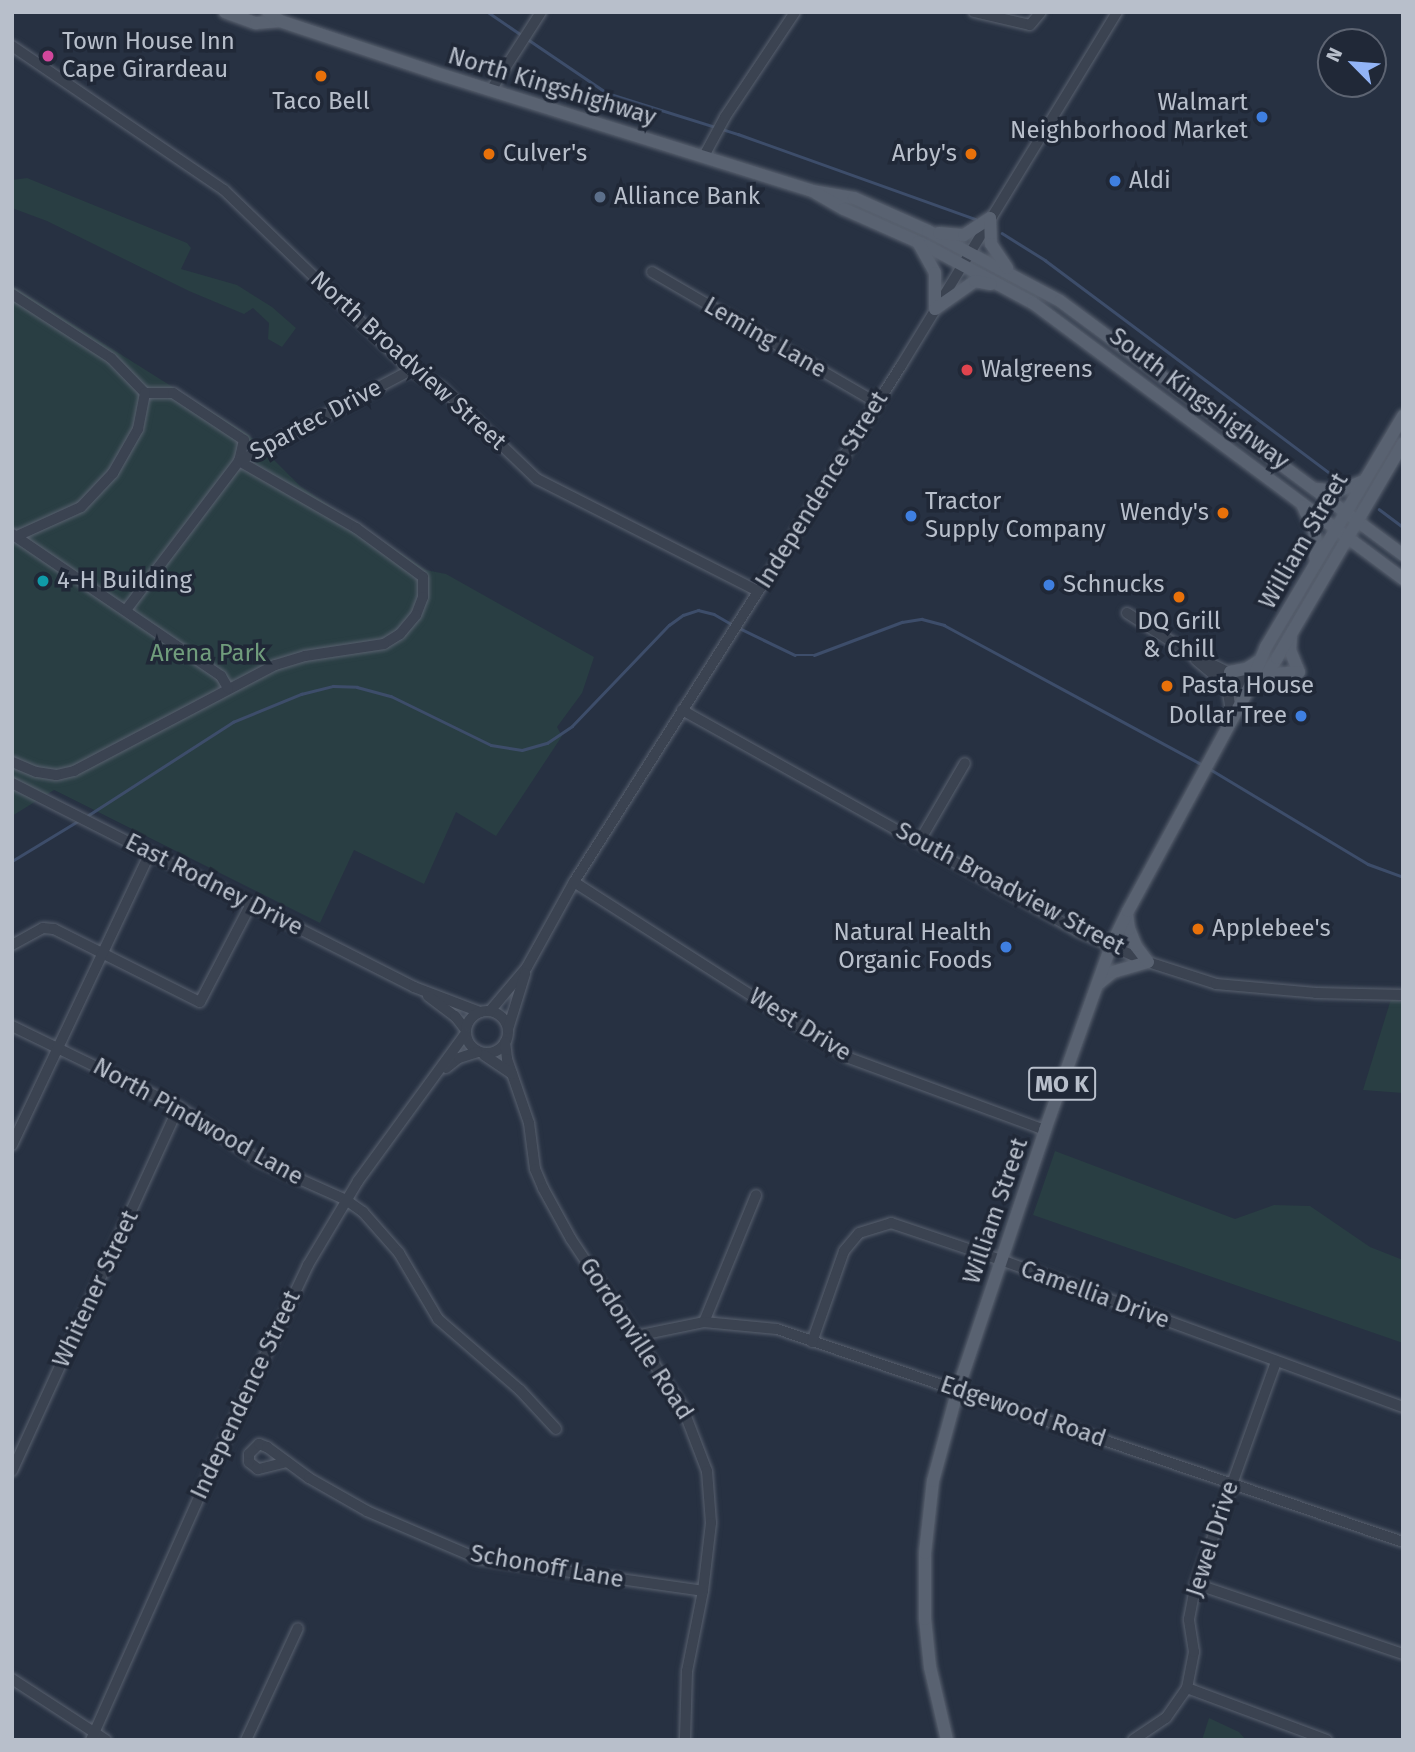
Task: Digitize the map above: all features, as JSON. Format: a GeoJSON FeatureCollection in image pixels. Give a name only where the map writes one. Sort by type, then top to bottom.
{"type":"FeatureCollection","features":[{"type":"Feature","properties":{"kind":"main road","name":"North Kingshighway"},"geometry":{"type":"LineString","coordinates":[[225,12],[256,23],[281,21]]}},
{"type":"Feature","properties":{"kind":"main road","name":"North Kingshighway"},"geometry":{"type":"LineString","coordinates":[[268,12],[281,21],[491,90],[812,191],[854,198],[970,252]]}},
{"type":"Feature","properties":{"kind":"main road","name":"North Kingshighway"},"geometry":{"type":"LineString","coordinates":[[812,191],[963,265]]}},
{"type":"Feature","properties":{"kind":"main road"},"geometry":{"type":"LineString","coordinates":[[928,231],[964,235],[990,218]]}},
{"type":"Feature","properties":{"kind":"main road"},"geometry":{"type":"LineString","coordinates":[[990,218],[991,244],[996,255],[1014,275]]}},
{"type":"Feature","properties":{"kind":"main road"},"geometry":{"type":"LineString","coordinates":[[918,242],[935,273],[935,309]]}},
{"type":"Feature","properties":{"kind":"main road","name":"South Kingshighway"},"geometry":{"type":"LineString","coordinates":[[970,252],[1060,301],[1403,555]]}},
{"type":"Feature","properties":{"kind":"main road","name":"South Kingshighway"},"geometry":{"type":"LineString","coordinates":[[963,265],[1006,288],[1069,328],[1403,579]]}},
{"type":"Feature","properties":{"kind":"main road"},"geometry":{"type":"LineString","coordinates":[[935,309],[975,281],[1006,288]]}},
{"type":"Feature","properties":{"kind":"main road","name":"William Street"},"geometry":{"type":"LineString","coordinates":[[947,1740],[930,1667],[925,1575],[933,1481],[958,1389],[1045,1130],[1111,946],[1127,913],[1191,789],[1248,690],[1259,661],[1314,561],[1403,416]]}},
{"type":"Feature","properties":{"kind":"main road","name":"William Street"},"geometry":{"type":"LineString","coordinates":[[1248,690],[1263,680],[1292,634],[1403,443]]}},
{"type":"Feature","properties":{"kind":"main road"},"geometry":{"type":"LineString","coordinates":[[1312,488],[1338,491],[1362,482]]}},
{"type":"Feature","properties":{"kind":"main road"},"geometry":{"type":"LineString","coordinates":[[1373,495],[1373,525],[1378,537]]}},
{"type":"Feature","properties":{"kind":"main road"},"geometry":{"type":"LineString","coordinates":[[1301,502],[1314,531],[1317,546],[1314,561]]}},
{"type":"Feature","properties":{"kind":"main road"},"geometry":{"type":"LineString","coordinates":[[1333,564],[1347,556],[1371,556]]}},
{"type":"Feature","properties":{"kind":"main road"},"geometry":{"type":"LineString","coordinates":[[1263,680],[1275,674],[1299,672],[1290,650],[1292,634]]}},
{"type":"Feature","properties":{"kind":"main road"},"geometry":{"type":"LineString","coordinates":[[1230,672],[1246,669],[1259,661]]}},
{"type":"Feature","properties":{"kind":"main road"},"geometry":{"type":"LineString","coordinates":[[1098,984],[1113,972],[1148,962],[1129,929],[1127,913]]}},
{"type":"Feature","properties":{"kind":"street"},"geometry":{"type":"LineString","coordinates":[[491,90],[541,12]]}},
{"type":"Feature","properties":{"kind":"street"},"geometry":{"type":"LineString","coordinates":[[704,156],[726,117],[795,12]]}},
{"type":"Feature","properties":{"kind":"street"},"geometry":{"type":"LineString","coordinates":[[974,12],[1030,25],[1041,12]]}},
{"type":"Feature","properties":{"kind":"street","name":"Independence Street"},"geometry":{"type":"LineString","coordinates":[[508,1029],[527,967],[575,882],[877,403],[1118,12]]}},
{"type":"Feature","properties":{"kind":"street","name":"North Broadview Street"},"geometry":{"type":"LineString","coordinates":[[12,46],[223,190],[411,370],[442,388],[537,478],[758,591]]}},
{"type":"Feature","properties":{"kind":"street","name":"Leming Lane"},"geometry":{"type":"LineString","coordinates":[[652,272],[877,403]]}},
{"type":"Feature","properties":{"kind":"street"},"geometry":{"type":"LineString","coordinates":[[12,294],[111,358],[145,393],[173,393],[244,440],[239,461],[355,528],[423,577],[423,597],[416,615],[400,634],[384,644],[306,656],[275,665],[228,688],[147,735],[74,771],[56,775],[36,772],[12,762]]}},
{"type":"Feature","properties":{"kind":"street","name":"Spartec Drive"},"geometry":{"type":"LineString","coordinates":[[126,610],[239,461],[411,370]]}},
{"type":"Feature","properties":{"kind":"street"},"geometry":{"type":"LineString","coordinates":[[14,535],[81,507],[113,473],[138,429],[145,393]]}},
{"type":"Feature","properties":{"kind":"street"},"geometry":{"type":"LineString","coordinates":[[14,535],[221,676],[228,688]]}},
{"type":"Feature","properties":{"kind":"street"},"geometry":{"type":"LineString","coordinates":[[1126,613],[1191,654],[1240,678],[1248,690]]}},
{"type":"Feature","properties":{"kind":"street"},"geometry":{"type":"LineString","coordinates":[[1191,654],[1227,685],[1232,717]]}},
{"type":"Feature","properties":{"kind":"street","name":"South Broadview Street"},"geometry":{"type":"LineString","coordinates":[[682,710],[1077,931],[1148,962],[1216,984],[1316,993],[1403,995]]}},
{"type":"Feature","properties":{"kind":"street"},"geometry":{"type":"LineString","coordinates":[[919,842],[965,763]]}},
{"type":"Feature","properties":{"kind":"street","name":"East Rodney Drive"},"geometry":{"type":"LineString","coordinates":[[12,783],[416,988],[485,1012]]}},
{"type":"Feature","properties":{"kind":"street"},"geometry":{"type":"LineString","coordinates":[[12,1145],[149,853]]}},
{"type":"Feature","properties":{"kind":"street","name":"West Drive"},"geometry":{"type":"LineString","coordinates":[[575,882],[849,1058],[1045,1130]]}},
{"type":"Feature","properties":{"kind":"street"},"geometry":{"type":"LineString","coordinates":[[12,945],[43,929],[54,929],[200,1002],[251,904]]}},
{"type":"Feature","properties":{"kind":"street","name":"Independence Street"},"geometry":{"type":"LineString","coordinates":[[485,1012],[527,967]]}},
{"type":"Feature","properties":{"kind":"street","name":"East Rodney Drive"},"geometry":{"type":"LineString","coordinates":[[416,988],[456,1016],[465,1032]]}},
{"type":"Feature","properties":{"kind":"street"},"geometry":{"type":"LineString","coordinates":[[479,1052],[498,1051],[505,1042],[508,1029],[499,1015],[485,1012],[468,1020],[465,1032],[479,1052],[512,1074]]}},
{"type":"Feature","properties":{"kind":"street","name":"North Pindwood Lane"},"geometry":{"type":"LineString","coordinates":[[12,1026],[179,1108],[259,1161],[346,1200],[384,1233],[438,1319],[520,1390],[556,1429]]}},
{"type":"Feature","properties":{"kind":"street","name":"Independence Street"},"geometry":{"type":"LineString","coordinates":[[92,1737],[307,1265],[346,1200],[465,1032]]}},
{"type":"Feature","properties":{"kind":"street","name":"Gordonville Road"},"geometry":{"type":"LineString","coordinates":[[505,1042],[528,1123],[534,1169],[542,1188],[571,1239],[682,1406],[707,1471],[711,1523],[703,1591],[687,1671],[685,1740]]}},
{"type":"Feature","properties":{"kind":"street","name":"Independence Street"},"geometry":{"type":"LineString","coordinates":[[439,1072],[459,1058],[479,1052]]}},
{"type":"Feature","properties":{"kind":"street","name":"Whitener Street"},"geometry":{"type":"LineString","coordinates":[[12,1471],[179,1108]]}},
{"type":"Feature","properties":{"kind":"street"},"geometry":{"type":"LineString","coordinates":[[704,1322],[756,1195]]}},
{"type":"Feature","properties":{"kind":"street","name":"Camellia Drive"},"geometry":{"type":"LineString","coordinates":[[812,1342],[844,1251],[859,1233],[874,1226],[891,1223],[1001,1260],[1403,1407]]}},
{"type":"Feature","properties":{"kind":"street","name":"Edgewood Road"},"geometry":{"type":"LineString","coordinates":[[636,1336],[704,1322],[777,1329],[1403,1542]]}},
{"type":"Feature","properties":{"kind":"street","name":"Jewel Drive"},"geometry":{"type":"LineString","coordinates":[[1133,1740],[1167,1718],[1186,1688],[1194,1652],[1189,1619],[1196,1584],[1276,1362]]}},
{"type":"Feature","properties":{"kind":"street","name":"Schonoff Lane"},"geometry":{"type":"LineString","coordinates":[[286,1462],[367,1511],[479,1559],[703,1591]]}},
{"type":"Feature","properties":{"kind":"street"},"geometry":{"type":"LineString","coordinates":[[1196,1584],[1403,1654]]}},
{"type":"Feature","properties":{"kind":"street"},"geometry":{"type":"LineString","coordinates":[[246,1740],[299,1628]]}},
{"type":"Feature","properties":{"kind":"street"},"geometry":{"type":"LineString","coordinates":[[12,1679],[92,1737],[106,1740]]}},
{"type":"Feature","properties":{"kind":"street"},"geometry":{"type":"LineString","coordinates":[[1186,1688],[1327,1740]]}},
{"type":"Feature","properties":{"kind":"green space"},"geometry":{"type":"Polygon","coordinates":[[[27,178],[187,243],[191,248],[181,269],[237,285],[272,307],[296,328],[282,347],[268,339],[269,323],[253,308],[244,314],[189,291],[47,221],[12,208],[12,180],[27,178]]]}},
{"type":"Feature","properties":{"kind":"green space","name":"Arena Park"},"geometry":{"type":"Polygon","coordinates":[[[12,286],[249,435],[300,486],[426,570],[446,574],[594,657],[582,693],[557,727],[562,736],[496,836],[456,812],[424,884],[354,850],[320,923],[54,790],[12,816],[12,286]]]}},
{"type":"Feature","properties":{"kind":"green space"},"geometry":{"type":"Polygon","coordinates":[[[1391,999],[1403,1002],[1403,1093],[1363,1090],[1391,999]]]}},
{"type":"Feature","properties":{"kind":"green space"},"geometry":{"type":"Polygon","coordinates":[[[1055,1151],[1235,1219],[1274,1205],[1310,1206],[1370,1247],[1403,1260],[1403,1343],[1033,1215],[1055,1151]]]}},
{"type":"Feature","properties":{"kind":"green space"},"geometry":{"type":"Polygon","coordinates":[[[1209,1718],[1239,1732],[1246,1740],[1202,1740],[1209,1718]]]}},
{"type":"Feature","properties":{"kind":"waterway"},"geometry":{"type":"LineString","coordinates":[[488,12],[523,36]]}},
{"type":"Feature","properties":{"kind":"waterway"},"geometry":{"type":"LineString","coordinates":[[529,40],[607,93],[738,134],[975,219]]}},
{"type":"Feature","properties":{"kind":"waterway"},"geometry":{"type":"LineString","coordinates":[[1002,233],[1045,260],[1343,483]]}},
{"type":"Feature","properties":{"kind":"waterway"},"geometry":{"type":"LineString","coordinates":[[1379,509],[1403,527]]}},
{"type":"Feature","properties":{"kind":"waterway"},"geometry":{"type":"LineString","coordinates":[[87,816],[233,722],[301,694],[333,686],[357,687],[391,696],[491,745],[522,750],[547,743],[572,726],[669,625],[683,615],[698,610],[714,614],[733,625]]}},
{"type":"Feature","properties":{"kind":"waterway"},"geometry":{"type":"LineString","coordinates":[[739,628],[795,655],[814,655],[902,622],[922,619],[944,625],[1201,764]]}},
{"type":"Feature","properties":{"kind":"waterway"},"geometry":{"type":"LineString","coordinates":[[1210,769],[1368,864],[1403,877]]}},
{"type":"Feature","properties":{"kind":"waterway"},"geometry":{"type":"LineString","coordinates":[[12,861],[78,821]]}},
{"type":"Feature","properties":{"kind":"place","name":"Town House Inn Cape Girardeau"},"geometry":{"type":"Point","coordinates":[48,56]}},
{"type":"Feature","properties":{"kind":"place","name":"Taco Bell"},"geometry":{"type":"Point","coordinates":[321,76]}},
{"type":"Feature","properties":{"kind":"place","name":"Walmart Neighborhood Market"},"geometry":{"type":"Point","coordinates":[1262,117]}},
{"type":"Feature","properties":{"kind":"place","name":"Culver's"},"geometry":{"type":"Point","coordinates":[489,154]}},
{"type":"Feature","properties":{"kind":"place","name":"Arby's"},"geometry":{"type":"Point","coordinates":[971,154]}},
{"type":"Feature","properties":{"kind":"place","name":"Aldi"},"geometry":{"type":"Point","coordinates":[1115,181]}},
{"type":"Feature","properties":{"kind":"place","name":"Alliance Bank"},"geometry":{"type":"Point","coordinates":[600,197]}},
{"type":"Feature","properties":{"kind":"place","name":"Walgreens"},"geometry":{"type":"Point","coordinates":[967,370]}},
{"type":"Feature","properties":{"kind":"place","name":"Wendy's"},"geometry":{"type":"Point","coordinates":[1223,513]}},
{"type":"Feature","properties":{"kind":"place","name":"Tractor Supply Company"},"geometry":{"type":"Point","coordinates":[911,516]}},
{"type":"Feature","properties":{"kind":"place","name":"4-H Building"},"geometry":{"type":"Point","coordinates":[43,581]}},
{"type":"Feature","properties":{"kind":"place","name":"Schnucks"},"geometry":{"type":"Point","coordinates":[1049,585]}},
{"type":"Feature","properties":{"kind":"place","name":"DQ Grill & Chill"},"geometry":{"type":"Point","coordinates":[1179,597]}},
{"type":"Feature","properties":{"kind":"place","name":"Pasta House"},"geometry":{"type":"Point","coordinates":[1167,686]}},
{"type":"Feature","properties":{"kind":"place","name":"Dollar Tree"},"geometry":{"type":"Point","coordinates":[1301,716]}},
{"type":"Feature","properties":{"kind":"place","name":"Applebee's"},"geometry":{"type":"Point","coordinates":[1198,929]}},
{"type":"Feature","properties":{"kind":"place","name":"Natural Health Organic Foods"},"geometry":{"type":"Point","coordinates":[1006,947]}}]}
